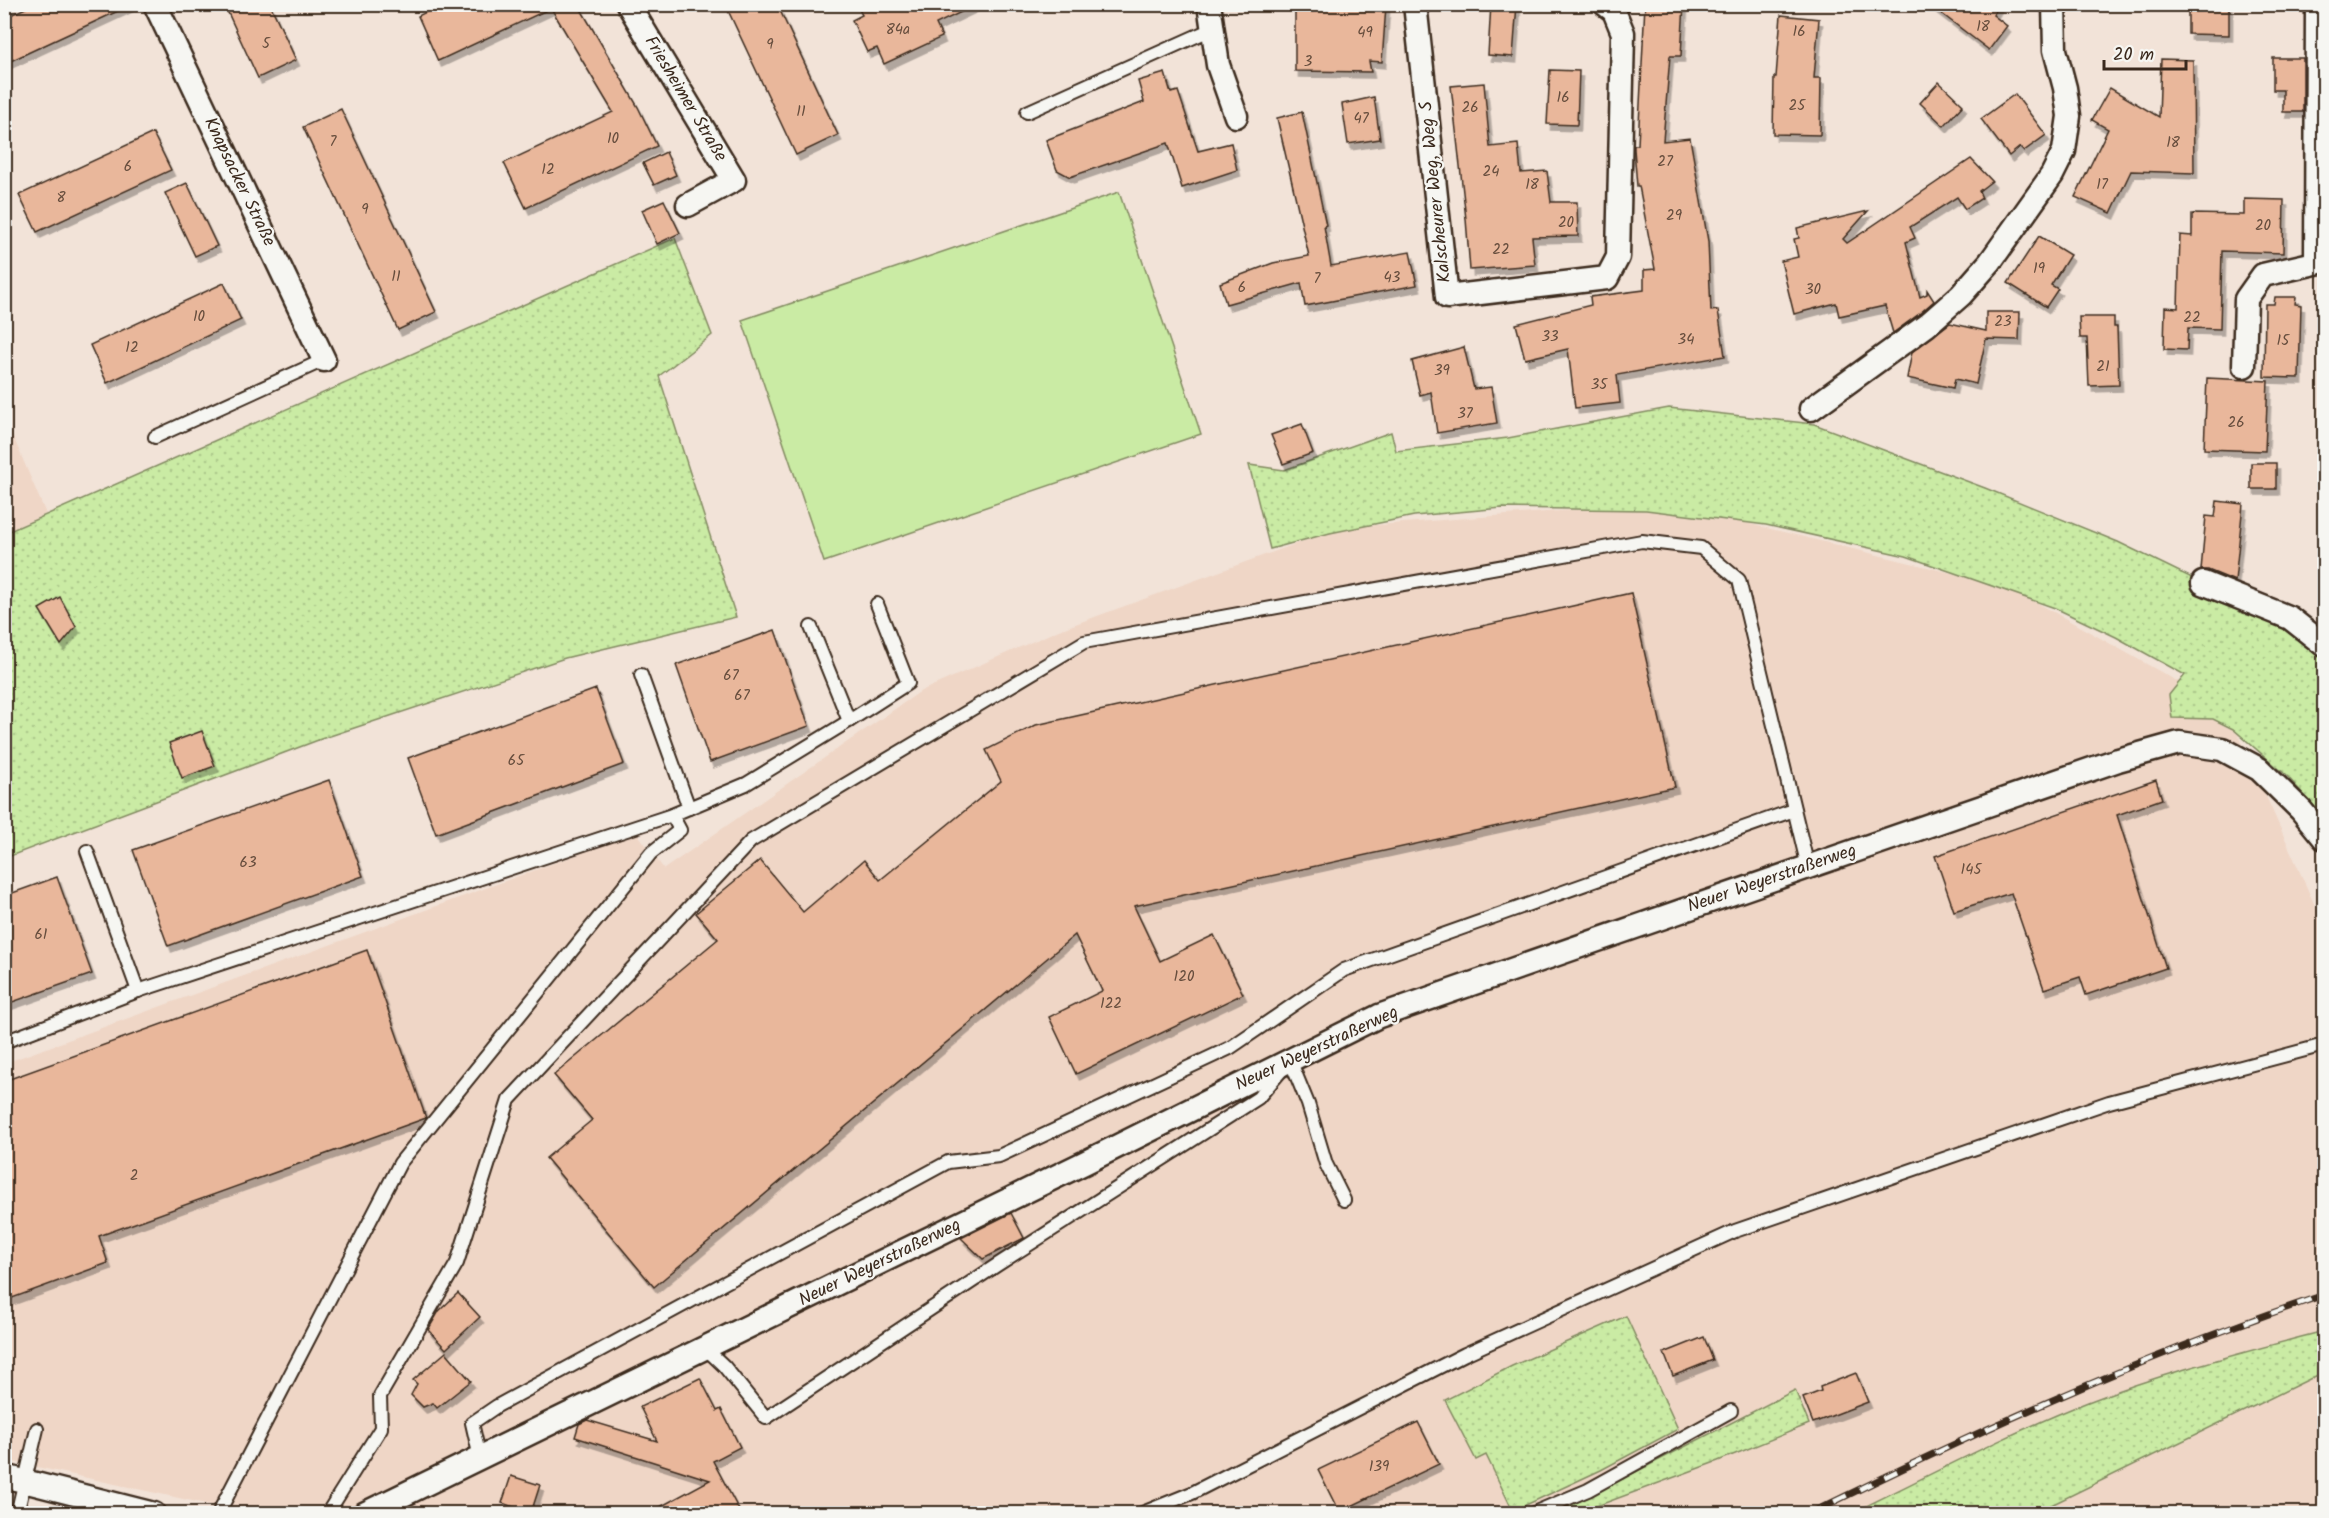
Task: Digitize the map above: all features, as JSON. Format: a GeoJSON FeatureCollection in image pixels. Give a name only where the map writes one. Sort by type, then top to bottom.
{"type":"FeatureCollection","features":[{"type":"Feature","properties":{"kind":"street","name":"Knapsacker Straße"},"geometry":{"type":"LineString","coordinates":[[154,4],[324,360]]}},
{"type":"Feature","properties":{"kind":"street","name":"Friesheimer Straße"},"geometry":{"type":"LineString","coordinates":[[628,4],[734,180],[688,205]]}},
{"type":"Feature","properties":{"kind":"street"},"geometry":{"type":"LineString","coordinates":[[1209,4],[1218,65],[1236,116]]}},
{"type":"Feature","properties":{"kind":"street","name":"Kalscheurer Weg, Weg S"},"geometry":{"type":"LineString","coordinates":[[1415,4],[1448,297],[1607,278],[1618,257],[1623,33],[1614,11],[1605,4]]}},
{"type":"Feature","properties":{"kind":"street"},"geometry":{"type":"LineString","coordinates":[[1811,409],[1927,325],[1961,295],[1990,262],[2052,176],[2064,151],[2069,117],[2065,88],[2055,50],[2054,4]]}},
{"type":"Feature","properties":{"kind":"street"},"geometry":{"type":"LineString","coordinates":[[2244,366],[2246,299],[2262,274],[2320,261],[2317,4]]}},
{"type":"Feature","properties":{"kind":"street"},"geometry":{"type":"LineString","coordinates":[[2203,583],[2290,618],[2325,645]]}},
{"type":"Feature","properties":{"kind":"street","name":"Neuer Weyerstraßerweg"},"geometry":{"type":"LineString","coordinates":[[364,1514],[1084,1163],[1379,1016],[2118,760],[2179,743],[2222,749],[2259,769],[2301,810],[2325,838]]}},
{"type":"Feature","properties":{"kind":"street"},"geometry":{"type":"LineString","coordinates":[[14,1478],[154,1514]]}},
{"type":"Feature","properties":{"kind":"lane"},"geometry":{"type":"LineString","coordinates":[[1026,112],[1203,33],[1213,31]]}},
{"type":"Feature","properties":{"kind":"lane"},"geometry":{"type":"LineString","coordinates":[[155,437],[324,360]]}},
{"type":"Feature","properties":{"kind":"lane"},"geometry":{"type":"LineString","coordinates":[[327,1514],[381,1428],[380,1396],[457,1263],[509,1100],[751,841],[1084,642],[1642,541],[1701,548],[1739,580],[1808,867]]}},
{"type":"Feature","properties":{"kind":"lane"},"geometry":{"type":"LineString","coordinates":[[4,1042],[138,991],[672,815],[746,784],[908,683],[877,604]]}},
{"type":"Feature","properties":{"kind":"lane"},"geometry":{"type":"LineString","coordinates":[[811,627],[849,721]]}},
{"type":"Feature","properties":{"kind":"lane"},"geometry":{"type":"LineString","coordinates":[[640,675],[689,808]]}},
{"type":"Feature","properties":{"kind":"lane"},"geometry":{"type":"LineString","coordinates":[[480,1458],[472,1423],[497,1406],[948,1162],[999,1156],[1230,1048],[1344,969],[1794,810]]}},
{"type":"Feature","properties":{"kind":"lane"},"geometry":{"type":"LineString","coordinates":[[218,1514],[400,1163],[651,853],[680,830],[672,815]]}},
{"type":"Feature","properties":{"kind":"lane"},"geometry":{"type":"LineString","coordinates":[[87,851],[138,991]]}},
{"type":"Feature","properties":{"kind":"lane"},"geometry":{"type":"LineString","coordinates":[[1140,1514],[1192,1493],[1465,1354],[1735,1231],[2109,1102],[2325,1045]]}},
{"type":"Feature","properties":{"kind":"lane"},"geometry":{"type":"LineString","coordinates":[[705,1348],[724,1366],[766,1418],[997,1265],[1257,1098],[1290,1060],[1308,1104],[1326,1164],[1344,1200]]}},
{"type":"Feature","properties":{"kind":"lane"},"geometry":{"type":"LineString","coordinates":[[1531,1514],[1587,1490],[1731,1411]]}},
{"type":"Feature","properties":{"kind":"lane"},"geometry":{"type":"LineString","coordinates":[[17,1514],[14,1478],[37,1429]]}},
{"type":"Feature","properties":{"kind":"shaded area"},"geometry":{"type":"Polygon","coordinates":[[[4,415],[46,514],[5,533],[4,533],[4,415]]]}},
{"type":"Feature","properties":{"kind":"shaded area"},"geometry":{"type":"Polygon","coordinates":[[[1664,503],[2009,587],[2227,709],[2324,926],[2324,1513],[252,1514],[5,1460],[5,1063],[637,833],[664,869],[921,691],[1059,630],[1339,528],[1664,503]]]}},
{"type":"Feature","properties":{"kind":"shaded area"},"geometry":{"type":"Polygon","coordinates":[[[5,1500],[62,1513],[5,1513],[5,1500]]]}},
{"type":"Feature","properties":{"kind":"green space"},"geometry":{"type":"Polygon","coordinates":[[[1119,192],[1201,434],[824,562],[742,320],[1119,192]]]}},
{"type":"Feature","properties":{"kind":"green space"},"geometry":{"type":"Polygon","coordinates":[[[675,238],[712,335],[659,376],[736,617],[565,658],[321,739],[5,858],[5,533],[675,238]]]}},
{"type":"Feature","properties":{"kind":"green space"},"geometry":{"type":"Polygon","coordinates":[[[1669,408],[1814,424],[1985,488],[2118,542],[2295,628],[2324,657],[2324,817],[2286,775],[2233,729],[2213,719],[2172,718],[2169,695],[2185,675],[2116,637],[2055,608],[1906,556],[1766,525],[1646,510],[1502,508],[1414,516],[1330,533],[1270,549],[1249,465],[1284,470],[1391,432],[1396,451],[1508,438],[1669,408]]]}},
{"type":"Feature","properties":{"kind":"green space"},"geometry":{"type":"Polygon","coordinates":[[[1626,1316],[1678,1429],[1601,1470],[1513,1511],[1486,1455],[1476,1460],[1445,1400],[1512,1366],[1626,1316]]]}},
{"type":"Feature","properties":{"kind":"green space"},"geometry":{"type":"Polygon","coordinates":[[[2324,1331],[2324,1372],[2035,1513],[1852,1513],[1998,1441],[2088,1402],[2176,1372],[2324,1331]]]}},
{"type":"Feature","properties":{"kind":"green space"},"geometry":{"type":"Polygon","coordinates":[[[1795,1390],[1809,1424],[1718,1461],[1578,1513],[1554,1514],[1795,1390]]]}},
{"type":"Feature","properties":{"kind":"building"},"geometry":{"type":"Polygon","coordinates":[[[34,4],[133,4],[4,64],[4,18],[34,4]]]}},
{"type":"Feature","properties":{"kind":"building"},"geometry":{"type":"Polygon","coordinates":[[[224,4],[270,4],[296,60],[258,78],[224,4]]]}},
{"type":"Feature","properties":{"kind":"building"},"geometry":{"type":"Polygon","coordinates":[[[442,4],[578,4],[638,107],[657,146],[526,208],[504,163],[613,112],[551,8],[438,61],[418,16],[442,4]]]}},
{"type":"Feature","properties":{"kind":"building"},"geometry":{"type":"Polygon","coordinates":[[[725,4],[777,4],[838,135],[796,155],[725,4]]]}},
{"type":"Feature","properties":{"kind":"building"},"geometry":{"type":"Polygon","coordinates":[[[856,4],[978,4],[936,24],[942,37],[884,64],[877,48],[867,52],[852,20],[862,15],[856,4]]]}},
{"type":"Feature","properties":{"kind":"building"},"geometry":{"type":"Polygon","coordinates":[[[1295,4],[1386,6],[1382,62],[1369,61],[1371,72],[1295,71],[1295,4]]]}},
{"type":"Feature","properties":{"kind":"building"},"geometry":{"type":"Polygon","coordinates":[[[1491,4],[1517,4],[1513,57],[1488,55],[1491,4]]]}},
{"type":"Feature","properties":{"kind":"building"},"geometry":{"type":"Polygon","coordinates":[[[1645,4],[1684,4],[1681,56],[1670,56],[1663,141],[1690,138],[1708,241],[1711,311],[1718,310],[1725,356],[1617,375],[1620,403],[1575,408],[1568,349],[1525,359],[1516,324],[1591,305],[1590,297],[1644,290],[1644,270],[1655,269],[1639,186],[1637,186],[1634,149],[1634,145],[1638,145],[1645,4]]]}},
{"type":"Feature","properties":{"kind":"building"},"geometry":{"type":"Polygon","coordinates":[[[1929,4],[1999,4],[1993,15],[2007,26],[1989,50],[1929,4]]]}},
{"type":"Feature","properties":{"kind":"building"},"geometry":{"type":"Polygon","coordinates":[[[2188,4],[2229,4],[2229,35],[2188,34],[2188,4]]]}},
{"type":"Feature","properties":{"kind":"building"},"geometry":{"type":"Polygon","coordinates":[[[1781,15],[1819,19],[1814,78],[1821,78],[1820,135],[1773,134],[1774,77],[1776,77],[1781,15]]]}},
{"type":"Feature","properties":{"kind":"building"},"geometry":{"type":"Polygon","coordinates":[[[2273,58],[2303,58],[2303,112],[2283,112],[2283,90],[2273,90],[2273,58]]]}},
{"type":"Feature","properties":{"kind":"building"},"geometry":{"type":"Polygon","coordinates":[[[2161,59],[2193,60],[2194,173],[2131,171],[2111,213],[2075,197],[2108,129],[2092,120],[2110,88],[2159,117],[2161,59]]]}},
{"type":"Feature","properties":{"kind":"building"},"geometry":{"type":"Polygon","coordinates":[[[1550,70],[1579,71],[1577,125],[1547,124],[1550,70]]]}},
{"type":"Feature","properties":{"kind":"building"},"geometry":{"type":"Polygon","coordinates":[[[1165,73],[1171,93],[1178,91],[1198,151],[1231,143],[1237,170],[1182,188],[1168,143],[1070,177],[1057,170],[1046,140],[1144,102],[1138,81],[1165,73]]]}},
{"type":"Feature","properties":{"kind":"building"},"geometry":{"type":"Polygon","coordinates":[[[1939,82],[1963,105],[1944,126],[1920,103],[1939,82]]]}},
{"type":"Feature","properties":{"kind":"building"},"geometry":{"type":"Polygon","coordinates":[[[1484,83],[1490,147],[1518,144],[1521,173],[1547,171],[1551,202],[1577,202],[1578,236],[1532,237],[1535,265],[1470,270],[1451,86],[1484,83]]]}},
{"type":"Feature","properties":{"kind":"building"},"geometry":{"type":"Polygon","coordinates":[[[2015,94],[2046,135],[2024,151],[2020,147],[2009,156],[1981,119],[2015,94]]]}},
{"type":"Feature","properties":{"kind":"building"},"geometry":{"type":"Polygon","coordinates":[[[1374,97],[1380,139],[1348,144],[1342,104],[1374,97]]]}},
{"type":"Feature","properties":{"kind":"building"},"geometry":{"type":"Polygon","coordinates":[[[341,109],[436,312],[398,330],[303,127],[341,109]]]}},
{"type":"Feature","properties":{"kind":"building"},"geometry":{"type":"Polygon","coordinates":[[[1302,112],[1326,225],[1324,226],[1331,266],[1410,252],[1417,285],[1305,306],[1301,283],[1226,304],[1220,283],[1273,263],[1309,256],[1277,118],[1302,112]]]}},
{"type":"Feature","properties":{"kind":"building"},"geometry":{"type":"Polygon","coordinates":[[[153,133],[171,170],[37,232],[19,195],[153,133]]]}},
{"type":"Feature","properties":{"kind":"building"},"geometry":{"type":"Polygon","coordinates":[[[666,152],[676,175],[654,185],[643,163],[666,152]]]}},
{"type":"Feature","properties":{"kind":"building"},"geometry":{"type":"Polygon","coordinates":[[[1971,159],[1992,181],[1979,191],[1982,198],[1965,209],[1957,197],[1910,227],[1915,238],[1906,242],[1920,297],[1927,294],[1927,290],[1934,301],[1893,333],[1885,306],[1839,316],[1836,303],[1794,314],[1781,261],[1798,257],[1794,239],[1799,238],[1797,228],[1868,211],[1843,239],[1847,243],[1971,159]]]}},
{"type":"Feature","properties":{"kind":"building"},"geometry":{"type":"Polygon","coordinates":[[[187,183],[217,246],[195,256],[165,193],[187,183]]]}},
{"type":"Feature","properties":{"kind":"building"},"geometry":{"type":"Polygon","coordinates":[[[2244,199],[2284,200],[2283,253],[2222,251],[2220,329],[2188,328],[2187,350],[2164,349],[2165,307],[2178,308],[2180,235],[2192,236],[2192,214],[2244,215],[2244,199]]]}},
{"type":"Feature","properties":{"kind":"building"},"geometry":{"type":"Polygon","coordinates":[[[664,200],[680,233],[657,244],[642,210],[664,200]]]}},
{"type":"Feature","properties":{"kind":"building"},"geometry":{"type":"Polygon","coordinates":[[[2039,236],[2070,255],[2051,285],[2058,289],[2046,307],[2008,283],[2039,236]]]}},
{"type":"Feature","properties":{"kind":"building"},"geometry":{"type":"Polygon","coordinates":[[[224,283],[241,320],[107,383],[90,345],[224,283]]]}},
{"type":"Feature","properties":{"kind":"building"},"geometry":{"type":"Polygon","coordinates":[[[2275,297],[2296,297],[2295,304],[2301,305],[2299,378],[2264,377],[2265,304],[2274,304],[2275,297]]]}},
{"type":"Feature","properties":{"kind":"building"},"geometry":{"type":"Polygon","coordinates":[[[1986,312],[2020,312],[2019,340],[1986,339],[1976,384],[1955,379],[1953,388],[1907,378],[1912,352],[1950,323],[1986,331],[1986,312]]]}},
{"type":"Feature","properties":{"kind":"building"},"geometry":{"type":"Polygon","coordinates":[[[2079,317],[2114,317],[2114,327],[2117,327],[2119,385],[2089,386],[2087,338],[2080,338],[2079,317]]]}},
{"type":"Feature","properties":{"kind":"building"},"geometry":{"type":"Polygon","coordinates":[[[1464,347],[1474,389],[1491,387],[1497,423],[1437,433],[1431,392],[1420,395],[1412,361],[1464,347]]]}},
{"type":"Feature","properties":{"kind":"building"},"geometry":{"type":"Polygon","coordinates":[[[2207,378],[2268,381],[2265,451],[2204,449],[2207,378]]]}},
{"type":"Feature","properties":{"kind":"building"},"geometry":{"type":"Polygon","coordinates":[[[1302,424],[1313,453],[1283,464],[1271,435],[1302,424]]]}},
{"type":"Feature","properties":{"kind":"building"},"geometry":{"type":"Polygon","coordinates":[[[2251,463],[2276,463],[2276,489],[2251,489],[2251,463]]]}},
{"type":"Feature","properties":{"kind":"building"},"geometry":{"type":"Polygon","coordinates":[[[2217,501],[2243,504],[2235,581],[2208,570],[2201,570],[2206,516],[2215,517],[2217,501]]]}},
{"type":"Feature","properties":{"kind":"building"},"geometry":{"type":"Polygon","coordinates":[[[1631,593],[1675,787],[1134,906],[1160,961],[1214,935],[1243,994],[1076,1074],[1049,1017],[1102,991],[1075,935],[654,1287],[546,1158],[592,1120],[554,1075],[718,939],[696,913],[760,860],[803,912],[864,860],[880,880],[1001,781],[986,750],[1036,725],[1631,593]]]}},
{"type":"Feature","properties":{"kind":"building"},"geometry":{"type":"Polygon","coordinates":[[[60,597],[76,627],[61,645],[39,609],[60,597]]]}},
{"type":"Feature","properties":{"kind":"building"},"geometry":{"type":"Polygon","coordinates":[[[775,630],[809,726],[710,762],[676,665],[775,630]]]}},
{"type":"Feature","properties":{"kind":"building"},"geometry":{"type":"Polygon","coordinates":[[[596,689],[624,764],[436,834],[408,758],[596,689]]]}},
{"type":"Feature","properties":{"kind":"building"},"geometry":{"type":"Polygon","coordinates":[[[202,731],[215,766],[182,778],[169,743],[202,731]]]}},
{"type":"Feature","properties":{"kind":"building"},"geometry":{"type":"Polygon","coordinates":[[[329,780],[363,876],[168,946],[133,850],[329,780]]]}},
{"type":"Feature","properties":{"kind":"building"},"geometry":{"type":"Polygon","coordinates":[[[2156,780],[2162,799],[2117,815],[2166,968],[2086,995],[2080,977],[2044,989],[2011,893],[1954,911],[1935,856],[2156,780]]]}},
{"type":"Feature","properties":{"kind":"building"},"geometry":{"type":"Polygon","coordinates":[[[57,877],[92,974],[4,1005],[4,896],[57,877]]]}},
{"type":"Feature","properties":{"kind":"building"},"geometry":{"type":"Polygon","coordinates":[[[367,950],[426,1118],[99,1236],[108,1263],[4,1301],[4,1081],[367,950]]]}},
{"type":"Feature","properties":{"kind":"building"},"geometry":{"type":"Polygon","coordinates":[[[1011,1213],[1024,1238],[983,1259],[961,1238],[1011,1213]]]}},
{"type":"Feature","properties":{"kind":"building"},"geometry":{"type":"Polygon","coordinates":[[[458,1293],[480,1317],[446,1349],[428,1330],[439,1311],[458,1293]]]}},
{"type":"Feature","properties":{"kind":"building"},"geometry":{"type":"Polygon","coordinates":[[[1704,1337],[1713,1360],[1673,1376],[1664,1353],[1704,1337]]]}},
{"type":"Feature","properties":{"kind":"building"},"geometry":{"type":"Polygon","coordinates":[[[446,1352],[471,1381],[437,1408],[433,1403],[423,1407],[411,1395],[417,1384],[413,1380],[446,1352]]]}},
{"type":"Feature","properties":{"kind":"building"},"geometry":{"type":"Polygon","coordinates":[[[1856,1373],[1868,1402],[1813,1423],[1803,1398],[1821,1391],[1820,1387],[1856,1373]]]}},
{"type":"Feature","properties":{"kind":"building"},"geometry":{"type":"Polygon","coordinates":[[[700,1378],[717,1411],[721,1409],[740,1447],[713,1461],[741,1514],[647,1514],[710,1480],[575,1437],[579,1424],[587,1420],[657,1441],[640,1407],[700,1378]]]}},
{"type":"Feature","properties":{"kind":"building"},"geometry":{"type":"Polygon","coordinates":[[[1418,1422],[1439,1464],[1339,1512],[1318,1470],[1418,1422]]]}},
{"type":"Feature","properties":{"kind":"building"},"geometry":{"type":"Polygon","coordinates":[[[511,1476],[540,1485],[531,1513],[502,1503],[511,1476]]]}},
{"type":"Feature","properties":{"kind":"railway"},"geometry":{"type":"LineString","coordinates":[[1809,1514],[1935,1453],[2128,1368],[2192,1342],[2324,1295]]}}]}
